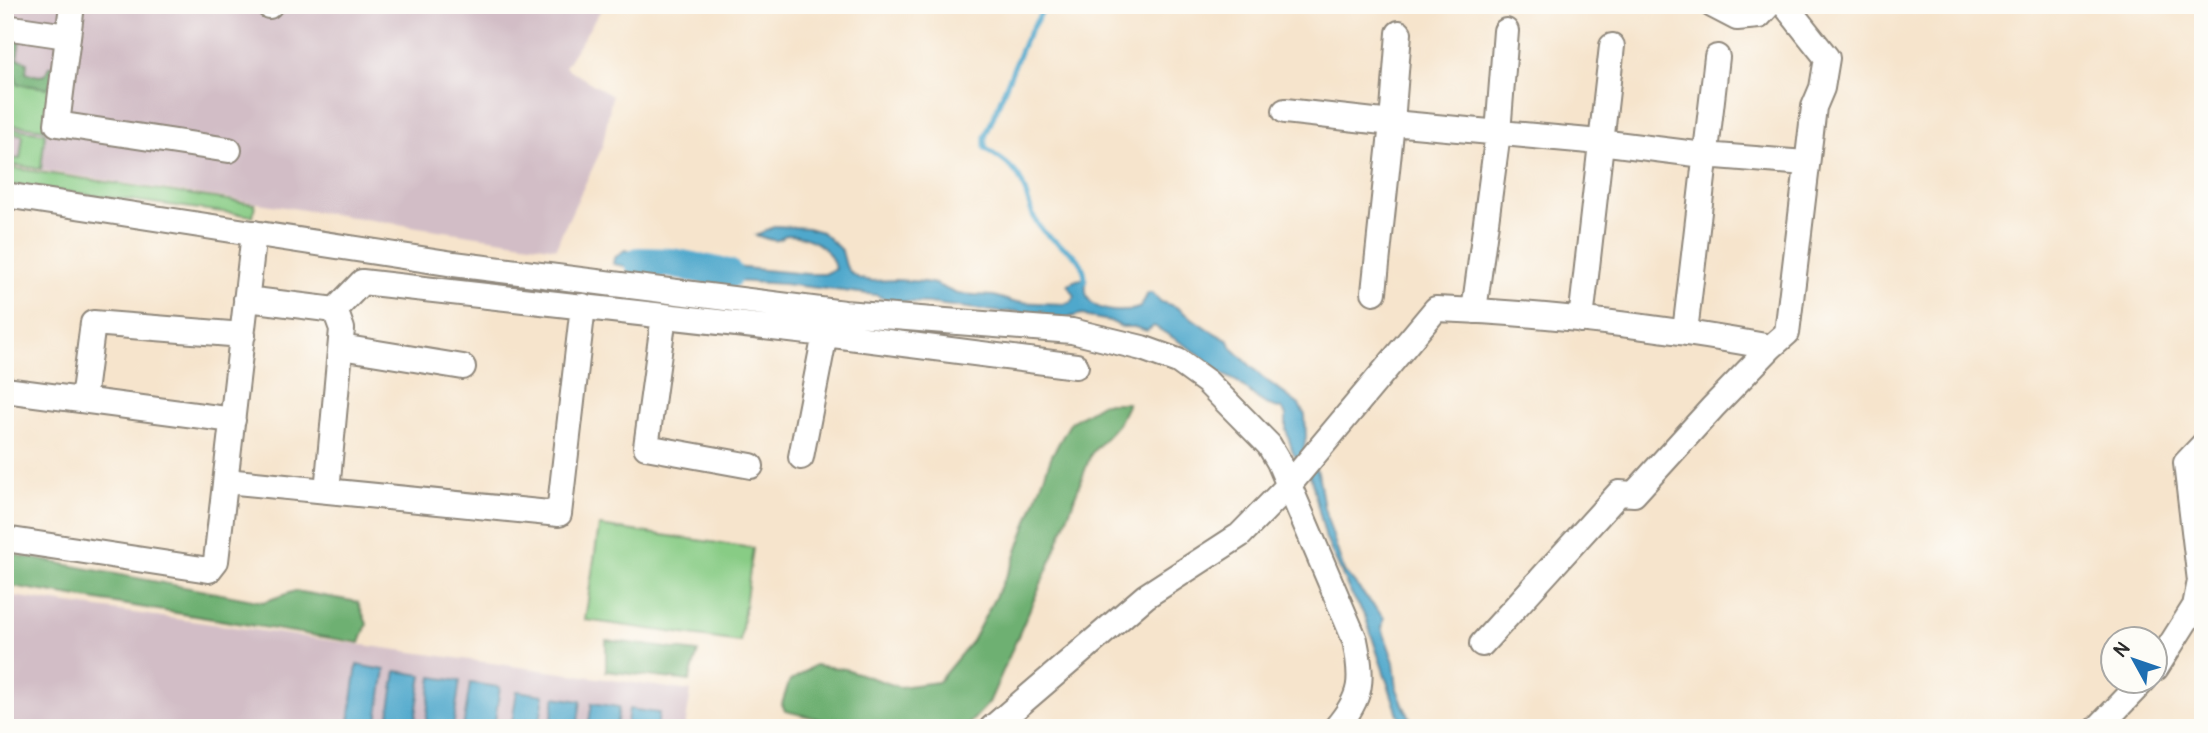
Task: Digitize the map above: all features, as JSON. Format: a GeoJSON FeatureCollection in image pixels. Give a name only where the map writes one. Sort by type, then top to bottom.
{"type":"FeatureCollection","features":[{"type":"Feature","properties":{"kind":"street"},"geometry":{"type":"LineString","coordinates":[[72,5],[57,124],[229,150]]}},
{"type":"Feature","properties":{"kind":"street"},"geometry":{"type":"LineString","coordinates":[[1713,6],[1737,18],[1759,16],[1769,5]]}},
{"type":"Feature","properties":{"kind":"street"},"geometry":{"type":"LineString","coordinates":[[1482,644],[1619,493],[1633,494],[1713,407],[1787,333],[1814,107],[1822,88],[1827,58],[1785,5]]}},
{"type":"Feature","properties":{"kind":"street"},"geometry":{"type":"LineString","coordinates":[[5,27],[67,36]]}},
{"type":"Feature","properties":{"kind":"street"},"geometry":{"type":"LineString","coordinates":[[1474,311],[1498,133],[1506,31]]}},
{"type":"Feature","properties":{"kind":"street"},"geometry":{"type":"LineString","coordinates":[[1374,292],[1399,33]]}},
{"type":"Feature","properties":{"kind":"street"},"geometry":{"type":"LineString","coordinates":[[1581,320],[1612,46]]}},
{"type":"Feature","properties":{"kind":"street"},"geometry":{"type":"LineString","coordinates":[[1685,332],[1717,57]]}},
{"type":"Feature","properties":{"kind":"street"},"geometry":{"type":"LineString","coordinates":[[1285,111],[1704,155],[1806,163]]}},
{"type":"Feature","properties":{"kind":"street"},"geometry":{"type":"LineString","coordinates":[[5,195],[454,264],[844,313],[1072,331],[1142,348],[1178,361],[1206,382],[1269,445],[1279,462],[1301,471]]}},
{"type":"Feature","properties":{"kind":"street"},"geometry":{"type":"LineString","coordinates":[[5,539],[209,570],[216,561],[254,233]]}},
{"type":"Feature","properties":{"kind":"street"},"geometry":{"type":"LineString","coordinates":[[335,310],[362,282],[825,334],[1076,366]]}},
{"type":"Feature","properties":{"kind":"street"},"geometry":{"type":"LineString","coordinates":[[246,299],[335,310]]}},
{"type":"Feature","properties":{"kind":"street"},"geometry":{"type":"LineString","coordinates":[[226,481],[559,514],[583,306]]}},
{"type":"Feature","properties":{"kind":"street"},"geometry":{"type":"LineString","coordinates":[[992,728],[1146,596],[1240,535],[1301,471],[1436,309],[1581,320],[1685,332],[1771,347]]}},
{"type":"Feature","properties":{"kind":"street"},"geometry":{"type":"LineString","coordinates":[[327,491],[342,329],[335,310]]}},
{"type":"Feature","properties":{"kind":"street"},"geometry":{"type":"LineString","coordinates":[[664,316],[646,447],[751,466]]}},
{"type":"Feature","properties":{"kind":"street"},"geometry":{"type":"LineString","coordinates":[[83,400],[93,323],[243,335]]}},
{"type":"Feature","properties":{"kind":"street"},"geometry":{"type":"LineString","coordinates":[[801,457],[825,334]]}},
{"type":"Feature","properties":{"kind":"street"},"geometry":{"type":"LineString","coordinates":[[341,347],[463,367]]}},
{"type":"Feature","properties":{"kind":"street"},"geometry":{"type":"LineString","coordinates":[[5,390],[233,420]]}},
{"type":"Feature","properties":{"kind":"street"},"geometry":{"type":"LineString","coordinates":[[2170,645],[2195,606],[2200,581],[2186,463],[2203,445]]}},
{"type":"Feature","properties":{"kind":"street"},"geometry":{"type":"LineString","coordinates":[[1301,471],[1355,640],[1361,669],[1357,698],[1336,728]]}},
{"type":"Feature","properties":{"kind":"street"},"geometry":{"type":"LineString","coordinates":[[2098,728],[2131,694]]}},
{"type":"Feature","properties":{"kind":"shaded area"},"geometry":{"type":"Polygon","coordinates":[[[12,5],[604,5],[565,67],[612,96],[602,148],[557,248],[5,165],[5,57],[12,5]]]}},
{"type":"Feature","properties":{"kind":"shaded area"},"geometry":{"type":"Polygon","coordinates":[[[5,595],[691,691],[685,728],[5,728],[5,595]]]}},
{"type":"Feature","properties":{"kind":"green space"},"geometry":{"type":"Polygon","coordinates":[[[10,34],[20,38],[17,58],[27,62],[26,73],[45,75],[49,67],[56,66],[52,83],[47,88],[18,84],[13,68],[6,59],[10,34]]]}},
{"type":"Feature","properties":{"kind":"green space"},"geometry":{"type":"Polygon","coordinates":[[[6,59],[13,68],[17,82],[52,83],[45,129],[5,124],[6,59]]]}},
{"type":"Feature","properties":{"kind":"green space"},"geometry":{"type":"Polygon","coordinates":[[[9,128],[45,133],[41,169],[5,164],[5,158],[20,159],[23,135],[8,132],[9,128]]]}},
{"type":"Feature","properties":{"kind":"green space"},"geometry":{"type":"Polygon","coordinates":[[[5,167],[255,204],[253,216],[5,184],[5,167]]]}},
{"type":"Feature","properties":{"kind":"green space"},"geometry":{"type":"Polygon","coordinates":[[[1103,403],[1128,403],[1118,424],[1091,454],[1053,556],[989,703],[969,724],[960,728],[858,728],[785,711],[782,704],[789,682],[815,665],[845,669],[899,687],[938,682],[972,641],[1012,565],[1052,455],[1071,422],[1103,403]]]}},
{"type":"Feature","properties":{"kind":"green space"},"geometry":{"type":"Polygon","coordinates":[[[599,526],[753,548],[740,642],[585,620],[599,526]]]}},
{"type":"Feature","properties":{"kind":"green space"},"geometry":{"type":"Polygon","coordinates":[[[5,553],[263,602],[295,591],[358,602],[367,624],[360,643],[5,585],[5,553]]]}},
{"type":"Feature","properties":{"kind":"green space"},"geometry":{"type":"Polygon","coordinates":[[[606,640],[698,652],[689,681],[606,671],[606,640]]]}},
{"type":"Feature","properties":{"kind":"water"},"geometry":{"type":"Polygon","coordinates":[[[776,226],[808,228],[822,232],[842,251],[846,266],[860,279],[924,282],[957,294],[994,296],[1013,302],[1064,304],[1071,302],[1075,296],[1068,285],[1084,279],[1087,280],[1086,291],[1089,299],[1103,309],[1132,310],[1141,307],[1148,293],[1152,293],[1161,302],[1176,307],[1229,341],[1232,348],[1261,376],[1299,405],[1305,415],[1304,449],[1318,472],[1324,508],[1344,571],[1384,618],[1382,628],[1394,662],[1397,689],[1416,728],[1405,728],[1398,714],[1365,616],[1349,590],[1326,539],[1311,478],[1293,453],[1286,429],[1286,415],[1282,409],[1258,399],[1196,352],[1154,326],[1147,331],[1122,327],[1082,314],[1051,318],[1013,311],[890,301],[876,295],[784,284],[682,275],[694,259],[723,266],[807,274],[825,274],[835,269],[829,254],[811,240],[784,235],[773,240],[756,235],[776,226]]]}},
{"type":"Feature","properties":{"kind":"water"},"geometry":{"type":"Polygon","coordinates":[[[625,250],[666,258],[686,256],[670,275],[613,264],[614,258],[625,250]]]}},
{"type":"Feature","properties":{"kind":"water"},"geometry":{"type":"Polygon","coordinates":[[[357,665],[385,670],[376,727],[349,722],[357,665]]]}},
{"type":"Feature","properties":{"kind":"water"},"geometry":{"type":"Polygon","coordinates":[[[396,671],[422,675],[414,728],[387,728],[396,671]]]}},
{"type":"Feature","properties":{"kind":"water"},"geometry":{"type":"Polygon","coordinates":[[[432,677],[460,681],[453,728],[425,728],[432,677]]]}},
{"type":"Feature","properties":{"kind":"water"},"geometry":{"type":"Polygon","coordinates":[[[470,683],[500,687],[494,728],[463,728],[470,683]]]}},
{"type":"Feature","properties":{"kind":"water"},"geometry":{"type":"Polygon","coordinates":[[[517,691],[544,695],[539,728],[511,728],[517,691]]]}},
{"type":"Feature","properties":{"kind":"water"},"geometry":{"type":"Polygon","coordinates":[[[555,697],[581,701],[577,728],[550,728],[555,697]]]}},
{"type":"Feature","properties":{"kind":"water"},"geometry":{"type":"Polygon","coordinates":[[[592,703],[619,707],[616,728],[588,728],[592,703]]]}},
{"type":"Feature","properties":{"kind":"water"},"geometry":{"type":"Polygon","coordinates":[[[629,709],[659,713],[657,728],[626,728],[629,709]]]}},
{"type":"Feature","properties":{"kind":"waterway"},"geometry":{"type":"LineString","coordinates":[[1046,5],[1025,40],[985,137],[985,148],[1005,162],[1018,176],[1039,226],[1077,258],[1085,283]]}},
{"type":"Feature","properties":{"kind":"waterway"},"geometry":{"type":"LineString","coordinates":[[639,262],[672,263],[728,274]]}}]}
